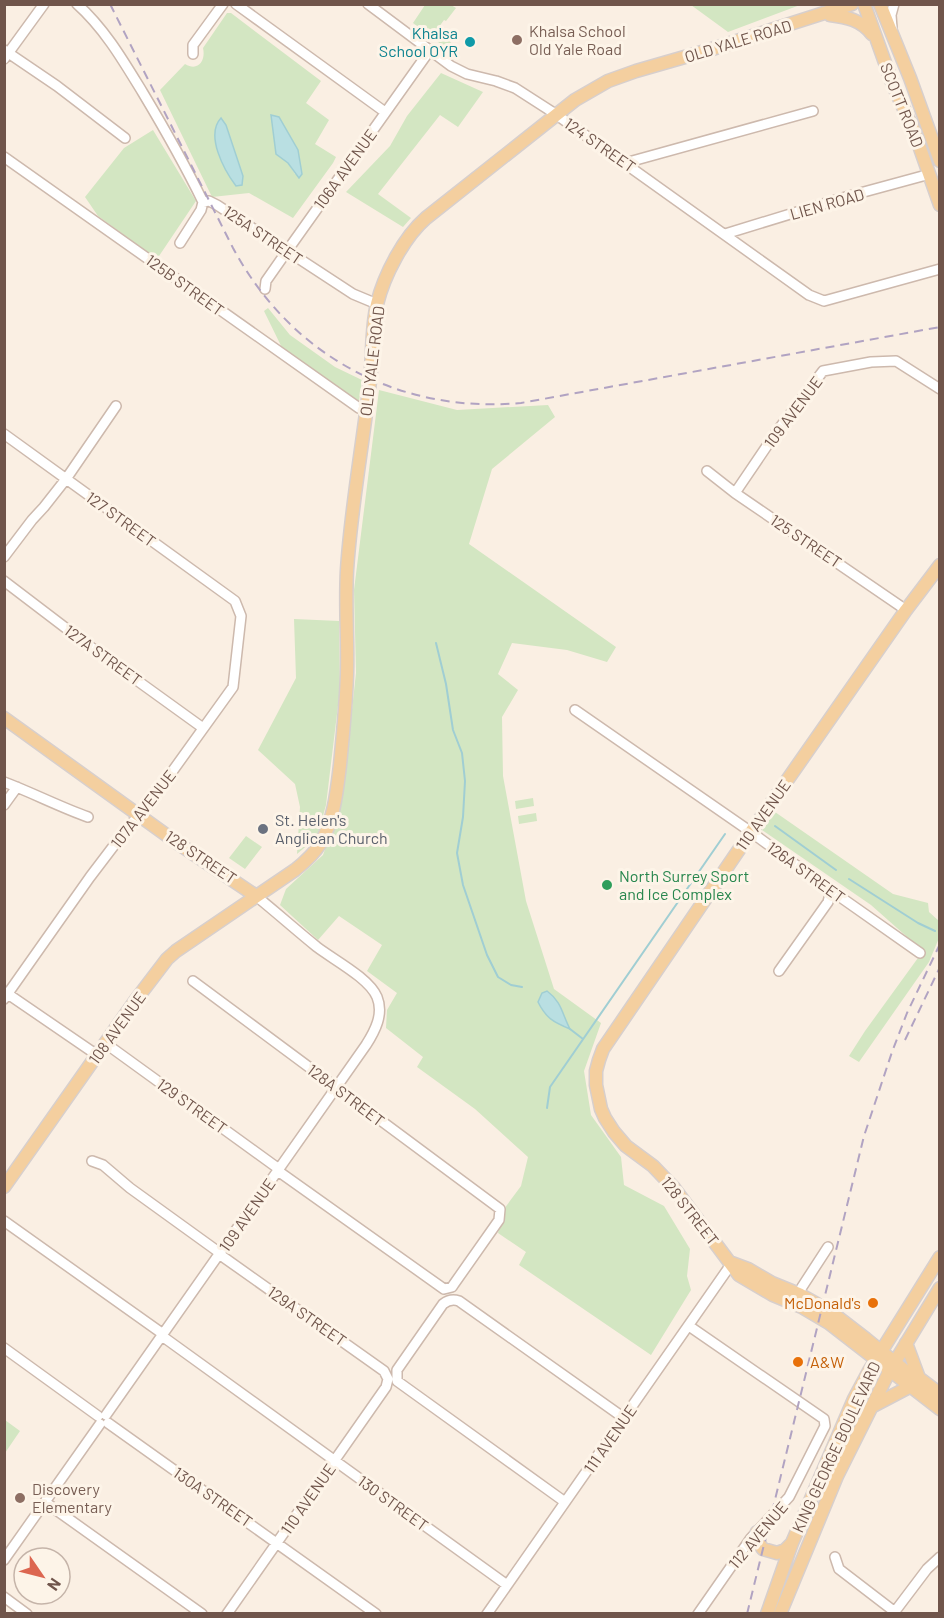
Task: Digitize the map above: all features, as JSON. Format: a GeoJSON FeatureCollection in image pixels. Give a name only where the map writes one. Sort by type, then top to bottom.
{"type":"FeatureCollection","features":[{"type":"Feature","properties":{"kind":"main road"},"geometry":{"type":"LineString","coordinates":[[823,14],[833,4]]}},
{"type":"Feature","properties":{"kind":"main road","name":"OLD YALE ROAD"},"geometry":{"type":"LineString","coordinates":[[256,896],[295,870],[311,855],[321,842],[332,811],[340,763],[347,676],[347,568],[372,341],[377,304],[398,254],[408,237],[475,178],[585,93],[622,75],[852,4]]}},
{"type":"Feature","properties":{"kind":"main road","name":"SCOTT ROAD"},"geometry":{"type":"LineString","coordinates":[[864,4],[893,85],[914,130],[939,205]]}},
{"type":"Feature","properties":{"kind":"main road","name":"SCOTT ROAD"},"geometry":{"type":"LineString","coordinates":[[880,4],[910,78],[939,161]]}},
{"type":"Feature","properties":{"kind":"main road"},"geometry":{"type":"LineString","coordinates":[[823,14],[844,16],[854,20],[866,27],[876,40]]}},
{"type":"Feature","properties":{"kind":"main road","name":"110 AVENUE"},"geometry":{"type":"LineString","coordinates":[[596,1071],[603,1048],[751,832],[939,565]]}},
{"type":"Feature","properties":{"kind":"main road","name":"128 STREET"},"geometry":{"type":"LineString","coordinates":[[4,718],[176,842],[256,896]]}},
{"type":"Feature","properties":{"kind":"main road","name":"108 AVENUE"},"geometry":{"type":"LineString","coordinates":[[4,1187],[167,959],[256,896]]}},
{"type":"Feature","properties":{"kind":"main road","name":"128 STREET"},"geometry":{"type":"LineString","coordinates":[[596,1071],[596,1085],[601,1109],[614,1132],[626,1146],[653,1166],[669,1182],[739,1275],[773,1295],[816,1315],[879,1355]]}},
{"type":"Feature","properties":{"kind":"main road","name":"KING GEORGE BOULEVARD"},"geometry":{"type":"LineString","coordinates":[[767,1614],[792,1543],[854,1400],[939,1257]]}},
{"type":"Feature","properties":{"kind":"main road","name":"128 STREET"},"geometry":{"type":"LineString","coordinates":[[732,1263],[799,1294],[831,1312],[892,1366],[915,1382]]}},
{"type":"Feature","properties":{"kind":"main road","name":"KING GEORGE BOULEVARD"},"geometry":{"type":"LineString","coordinates":[[780,1614],[833,1485],[871,1407],[892,1366],[939,1288]]}},
{"type":"Feature","properties":{"kind":"main road"},"geometry":{"type":"LineString","coordinates":[[906,1343],[915,1382],[939,1409]]}},
{"type":"Feature","properties":{"kind":"main road"},"geometry":{"type":"LineString","coordinates":[[915,1382],[939,1394]]}},
{"type":"Feature","properties":{"kind":"main road"},"geometry":{"type":"LineString","coordinates":[[871,1407],[915,1382]]}},
{"type":"Feature","properties":{"kind":"main road"},"geometry":{"type":"LineString","coordinates":[[757,1532],[763,1549],[777,1553],[785,1550],[792,1543]]}},
{"type":"Feature","properties":{"kind":"street"},"geometry":{"type":"LineString","coordinates":[[44,4],[6,54],[125,138]]}},
{"type":"Feature","properties":{"kind":"street","name":"125A STREET"},"geometry":{"type":"LineString","coordinates":[[77,4],[97,25],[122,60],[173,146],[202,202],[209,201],[217,205],[353,294],[377,304]]}},
{"type":"Feature","properties":{"kind":"street"},"geometry":{"type":"LineString","coordinates":[[193,54],[193,45],[223,4]]}},
{"type":"Feature","properties":{"kind":"street"},"geometry":{"type":"LineString","coordinates":[[236,4],[385,112]]}},
{"type":"Feature","properties":{"kind":"street","name":"124 STREET"},"geometry":{"type":"LineString","coordinates":[[368,4],[451,66],[467,74],[515,88],[557,115],[809,295],[824,301],[939,269]]}},
{"type":"Feature","properties":{"kind":"street"},"geometry":{"type":"LineString","coordinates":[[893,36],[891,15],[894,4]]}},
{"type":"Feature","properties":{"kind":"street","name":"106A AVENUE"},"geometry":{"type":"LineString","coordinates":[[265,289],[266,281],[286,250],[430,50]]}},
{"type":"Feature","properties":{"kind":"street"},"geometry":{"type":"LineString","coordinates":[[625,163],[813,111]]}},
{"type":"Feature","properties":{"kind":"street","name":"125B STREET"},"geometry":{"type":"LineString","coordinates":[[4,157],[359,408],[366,410]]}},
{"type":"Feature","properties":{"kind":"street","name":"LIEN ROAD"},"geometry":{"type":"LineString","coordinates":[[724,234],[930,174]]}},
{"type":"Feature","properties":{"kind":"street"},"geometry":{"type":"LineString","coordinates":[[180,243],[201,210],[202,202]]}},
{"type":"Feature","properties":{"kind":"street","name":"109 AVENUE"},"geometry":{"type":"LineString","coordinates":[[735,493],[775,434],[823,371],[871,362],[896,361],[939,389]]}},
{"type":"Feature","properties":{"kind":"street"},"geometry":{"type":"LineString","coordinates":[[4,558],[66,479],[116,406]]}},
{"type":"Feature","properties":{"kind":"street","name":"127 STREET"},"geometry":{"type":"LineString","coordinates":[[4,434],[235,601],[237,605]]}},
{"type":"Feature","properties":{"kind":"street","name":"125 STREET"},"geometry":{"type":"LineString","coordinates":[[707,471],[735,493],[906,610]]}},
{"type":"Feature","properties":{"kind":"street","name":"127A STREET"},"geometry":{"type":"LineString","coordinates":[[4,581],[203,728]]}},
{"type":"Feature","properties":{"kind":"street","name":"107A AVENUE"},"geometry":{"type":"LineString","coordinates":[[6,995],[90,877],[140,815],[233,687],[242,616],[237,605]]}},
{"type":"Feature","properties":{"kind":"street","name":"126A STREET"},"geometry":{"type":"LineString","coordinates":[[575,710],[920,953]]}},
{"type":"Feature","properties":{"kind":"street"},"geometry":{"type":"LineString","coordinates":[[4,782],[88,818]]}},
{"type":"Feature","properties":{"kind":"street"},"geometry":{"type":"LineString","coordinates":[[4,805],[17,787]]}},
{"type":"Feature","properties":{"kind":"street"},"geometry":{"type":"LineString","coordinates":[[779,971],[828,902],[831,890]]}},
{"type":"Feature","properties":{"kind":"street","name":"128 STREET"},"geometry":{"type":"LineString","coordinates":[[256,896],[320,949],[368,984],[377,997],[379,1012]]}},
{"type":"Feature","properties":{"kind":"street","name":"128A STREET"},"geometry":{"type":"LineString","coordinates":[[193,981],[500,1209],[500,1220],[452,1287],[444,1289]]}},
{"type":"Feature","properties":{"kind":"street"},"geometry":{"type":"LineString","coordinates":[[6,995],[97,1055]]}},
{"type":"Feature","properties":{"kind":"street","name":"109 AVENUE"},"geometry":{"type":"LineString","coordinates":[[4,1560],[336,1088],[370,1038],[379,1012]]}},
{"type":"Feature","properties":{"kind":"street","name":"129 STREET"},"geometry":{"type":"LineString","coordinates":[[105,1043],[444,1289]]}},
{"type":"Feature","properties":{"kind":"street","name":"129A STREET"},"geometry":{"type":"LineString","coordinates":[[92,1161],[103,1165],[130,1188],[384,1371],[387,1383]]}},
{"type":"Feature","properties":{"kind":"street","name":"130 STREET"},"geometry":{"type":"LineString","coordinates":[[4,1221],[507,1585]]}},
{"type":"Feature","properties":{"kind":"street"},"geometry":{"type":"LineString","coordinates":[[799,1294],[828,1247]]}},
{"type":"Feature","properties":{"kind":"street","name":"111 AVENUE"},"geometry":{"type":"LineString","coordinates":[[487,1614],[732,1263]]}},
{"type":"Feature","properties":{"kind":"street"},"geometry":{"type":"LineString","coordinates":[[566,1502],[397,1381],[397,1371],[443,1304],[455,1299],[459,1301],[624,1418]]}},
{"type":"Feature","properties":{"kind":"street","name":"112 AVENUE"},"geometry":{"type":"LineString","coordinates":[[688,1326],[824,1419],[825,1426],[789,1497],[757,1532],[698,1614]]}},
{"type":"Feature","properties":{"kind":"street","name":"130A STREET"},"geometry":{"type":"LineString","coordinates":[[4,1348],[376,1614]]}},
{"type":"Feature","properties":{"kind":"street","name":"110 AVENUE"},"geometry":{"type":"LineString","coordinates":[[227,1614],[387,1383]]}},
{"type":"Feature","properties":{"kind":"street"},"geometry":{"type":"LineString","coordinates":[[45,1502],[202,1614]]}},
{"type":"Feature","properties":{"kind":"street"},"geometry":{"type":"LineString","coordinates":[[835,1557],[839,1569],[894,1613],[927,1569],[939,1557]]}},
{"type":"Feature","properties":{"kind":"street"},"geometry":{"type":"LineString","coordinates":[[4,1597],[27,1614]]}},
{"type":"Feature","properties":{"kind":"green space"},"geometry":{"type":"Polygon","coordinates":[[[425,5],[451,5],[456,8],[436,31],[454,45],[450,51],[413,23],[425,5]]]}},
{"type":"Feature","properties":{"kind":"green space"},"geometry":{"type":"Polygon","coordinates":[[[691,5],[800,5],[728,32],[691,5]]]}},
{"type":"Feature","properties":{"kind":"green space"},"geometry":{"type":"Polygon","coordinates":[[[227,13],[231,13],[321,81],[306,103],[329,120],[315,144],[336,157],[293,218],[249,193],[212,197],[160,90],[185,64],[194,67],[200,64],[204,53],[203,48],[227,13]],[[286,129],[288,163],[295,174],[298,150],[286,129]]]}},
{"type":"Feature","properties":{"kind":"green space"},"geometry":{"type":"Polygon","coordinates":[[[441,73],[483,92],[458,127],[440,115],[378,194],[411,218],[403,227],[346,192],[390,146],[407,116],[441,73]]]}},
{"type":"Feature","properties":{"kind":"green space"},"geometry":{"type":"Polygon","coordinates":[[[153,130],[196,201],[157,259],[98,216],[85,197],[124,148],[153,130]]]}},
{"type":"Feature","properties":{"kind":"green space"},"geometry":{"type":"Polygon","coordinates":[[[268,308],[290,335],[335,367],[362,380],[359,401],[285,354],[264,311],[268,308]]]}},
{"type":"Feature","properties":{"kind":"green space"},"geometry":{"type":"Polygon","coordinates":[[[379,390],[457,410],[548,405],[555,417],[492,469],[469,544],[616,647],[607,662],[567,650],[512,643],[498,674],[518,690],[502,717],[503,776],[526,901],[554,989],[601,1023],[584,1071],[591,1115],[621,1157],[624,1185],[664,1206],[690,1249],[687,1276],[691,1290],[651,1355],[519,1265],[526,1252],[498,1233],[504,1209],[521,1186],[528,1157],[475,1109],[417,1067],[423,1057],[386,1028],[387,1010],[397,993],[367,971],[382,945],[339,916],[318,940],[280,905],[286,889],[323,855],[342,801],[356,673],[354,590],[379,390]]]}},
{"type":"Feature","properties":{"kind":"green space"},"geometry":{"type":"Polygon","coordinates":[[[294,619],[339,621],[340,689],[326,805],[317,837],[297,854],[300,807],[295,784],[258,750],[296,678],[294,619]]]}},
{"type":"Feature","properties":{"kind":"green space"},"geometry":{"type":"Polygon","coordinates":[[[533,798],[534,806],[516,809],[515,801],[533,798]]]}},
{"type":"Feature","properties":{"kind":"green space"},"geometry":{"type":"Polygon","coordinates":[[[775,812],[893,894],[928,903],[929,912],[939,921],[939,938],[929,962],[859,1062],[849,1056],[923,951],[871,905],[762,830],[775,812]]]}},
{"type":"Feature","properties":{"kind":"green space"},"geometry":{"type":"Polygon","coordinates":[[[536,813],[537,821],[519,824],[518,816],[536,813]]]}},
{"type":"Feature","properties":{"kind":"green space"},"geometry":{"type":"Polygon","coordinates":[[[246,836],[262,847],[245,869],[229,858],[246,836]]]}},
{"type":"Feature","properties":{"kind":"green space"},"geometry":{"type":"Polygon","coordinates":[[[5,1420],[20,1431],[5,1453],[5,1420]]]}},
{"type":"Feature","properties":{"kind":"water"},"geometry":{"type":"Polygon","coordinates":[[[271,115],[279,117],[298,150],[302,174],[299,178],[288,163],[276,154],[271,115]]]}},
{"type":"Feature","properties":{"kind":"water"},"geometry":{"type":"Polygon","coordinates":[[[221,118],[226,125],[243,176],[242,185],[236,186],[226,171],[218,152],[215,134],[221,118]]]}},
{"type":"Feature","properties":{"kind":"water"},"geometry":{"type":"Polygon","coordinates":[[[547,991],[559,1004],[570,1029],[551,1019],[544,1012],[538,1002],[542,993],[547,991]]]}},
{"type":"Feature","properties":{"kind":"waterway"},"geometry":{"type":"LineString","coordinates":[[436,643],[446,684],[453,730],[462,753],[465,781],[463,817],[457,853],[463,885],[487,955],[498,977],[511,985],[522,987]]}},
{"type":"Feature","properties":{"kind":"waterway"},"geometry":{"type":"LineString","coordinates":[[775,826],[836,870]]}},
{"type":"Feature","properties":{"kind":"waterway"},"geometry":{"type":"LineString","coordinates":[[547,1108],[550,1087],[725,834]]}},
{"type":"Feature","properties":{"kind":"waterway"},"geometry":{"type":"LineString","coordinates":[[849,879],[918,923],[935,931]]}},
{"type":"Feature","properties":{"kind":"waterway"},"geometry":{"type":"LineString","coordinates":[[570,1029],[583,1039]]}},
{"type":"Feature","properties":{"kind":"railway"},"geometry":{"type":"LineString","coordinates":[[110,4],[233,248],[257,286],[285,319],[317,347],[353,370],[392,387],[433,399],[476,404],[521,403],[940,327]]}},
{"type":"Feature","properties":{"kind":"railway"},"geometry":{"type":"LineString","coordinates":[[747,1614],[864,1136],[907,1013],[940,944]]}},
{"type":"Feature","properties":{"kind":"railway"},"geometry":{"type":"LineString","coordinates":[[905,1040],[940,967]]}},
{"type":"Feature","properties":{"kind":"place","name":"Khalsa School Old Yale Road"},"geometry":{"type":"Point","coordinates":[517,40]}},
{"type":"Feature","properties":{"kind":"place","name":"Khalsa School OYR"},"geometry":{"type":"Point","coordinates":[470,42]}},
{"type":"Feature","properties":{"kind":"place","name":"St. Helen's Anglican Church"},"geometry":{"type":"Point","coordinates":[263,829]}},
{"type":"Feature","properties":{"kind":"place","name":"North Surrey Sport and Ice Complex"},"geometry":{"type":"Point","coordinates":[607,885]}},
{"type":"Feature","properties":{"kind":"place","name":"McDonald's"},"geometry":{"type":"Point","coordinates":[873,1303]}},
{"type":"Feature","properties":{"kind":"place","name":"A&W"},"geometry":{"type":"Point","coordinates":[798,1362]}},
{"type":"Feature","properties":{"kind":"place","name":"Discovery Elementary"},"geometry":{"type":"Point","coordinates":[20,1498]}}]}
